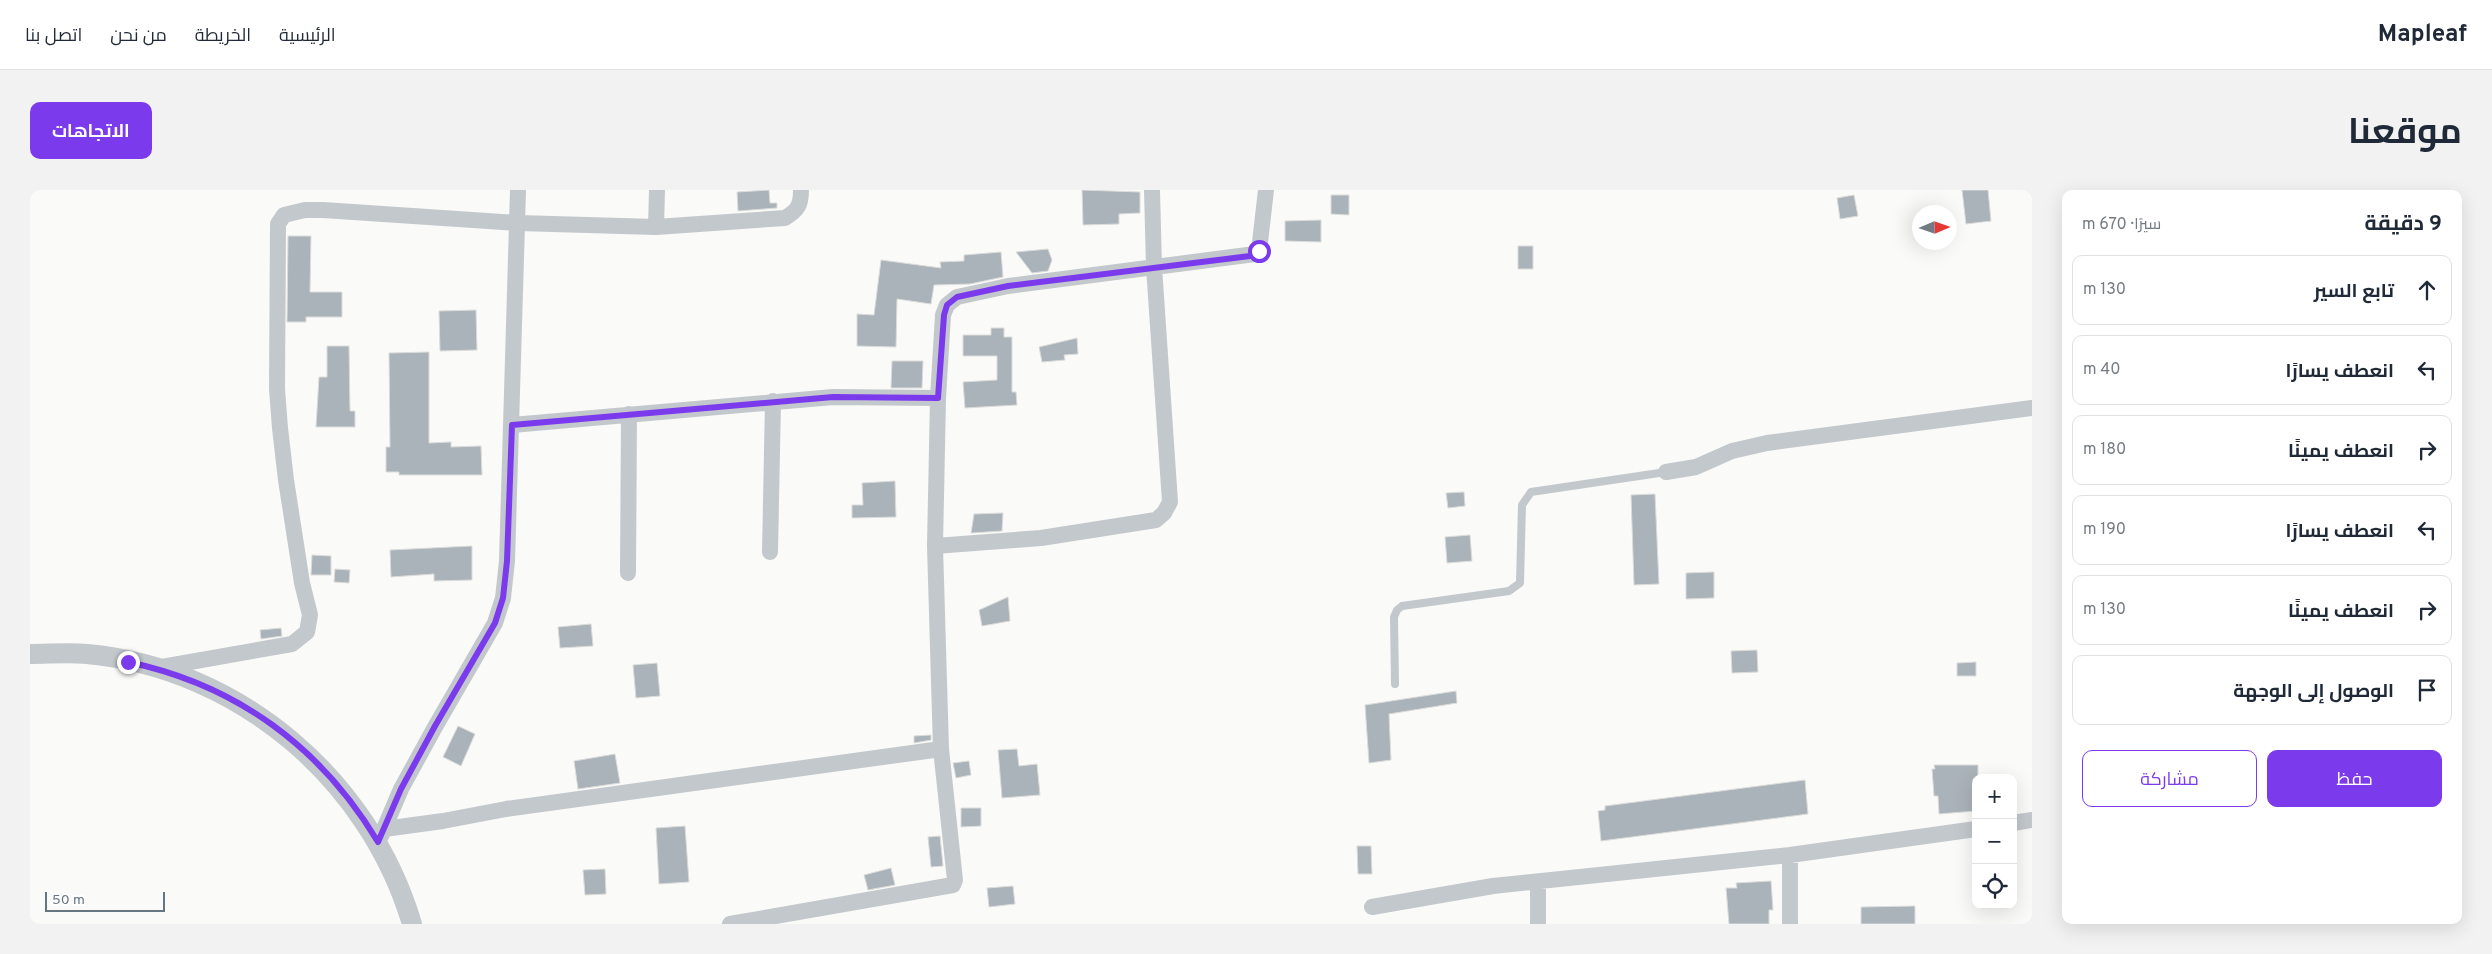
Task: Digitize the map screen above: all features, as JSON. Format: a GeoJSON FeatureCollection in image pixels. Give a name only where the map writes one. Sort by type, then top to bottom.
{"type":"FeatureCollection","features":[{"type":"Feature","properties":{"kind":"street"},"geometry":{"type":"LineString","coordinates":[[381,836],[401,789],[495,623],[503,598],[507,561],[512,425],[518,190]]}},
{"type":"Feature","properties":{"kind":"street"},"geometry":{"type":"LineString","coordinates":[[656,227],[657,190]]}},
{"type":"Feature","properties":{"kind":"street"},"geometry":{"type":"LineString","coordinates":[[156,668],[292,644],[307,632],[310,615],[302,583],[286,480],[278,399],[278,224],[280,218],[284,215],[305,210],[323,210],[518,223],[656,227],[785,218],[797,211],[801,202],[801,190]]}},
{"type":"Feature","properties":{"kind":"street"},"geometry":{"type":"LineString","coordinates":[[935,546],[1041,538],[1156,520],[1168,508],[1170,502],[1154,267],[1152,190]]}},
{"type":"Feature","properties":{"kind":"street"},"geometry":{"type":"LineString","coordinates":[[730,924],[953,885],[956,880],[941,749],[935,546],[938,398],[944,315],[947,305],[957,297],[1008,286],[1255,254],[1259,251],[1266,190]]}},
{"type":"Feature","properties":{"kind":"street"},"geometry":{"type":"LineString","coordinates":[[512,425],[833,397],[938,398]]}},
{"type":"Feature","properties":{"kind":"street"},"geometry":{"type":"LineString","coordinates":[[770,552],[773,401]]}},
{"type":"Feature","properties":{"kind":"street"},"geometry":{"type":"LineString","coordinates":[[1666,472],[1696,467],[1732,451],[1767,443],[2032,408]]}},
{"type":"Feature","properties":{"kind":"street"},"geometry":{"type":"LineString","coordinates":[[628,573],[629,414]]}},
{"type":"Feature","properties":{"kind":"street"},"geometry":{"type":"LineString","coordinates":[[30,654],[87,654],[156,668],[211,688],[260,714],[296,742],[335,781],[381,836],[412,924]]}},
{"type":"Feature","properties":{"kind":"street"},"geometry":{"type":"LineString","coordinates":[[381,836],[506,809],[941,749]]}},
{"type":"Feature","properties":{"kind":"street"},"geometry":{"type":"LineString","coordinates":[[2017,822],[2032,820]]}},
{"type":"Feature","properties":{"kind":"street"},"geometry":{"type":"LineString","coordinates":[[1372,907],[1493,886],[1790,855],[1972,830]]}},
{"type":"Feature","properties":{"kind":"street"},"geometry":{"type":"LineString","coordinates":[[1790,855],[1790,924]]}},
{"type":"Feature","properties":{"kind":"street"},"geometry":{"type":"LineString","coordinates":[[1538,882],[1538,924]]}},
{"type":"Feature","properties":{"kind":"lane"},"geometry":{"type":"LineString","coordinates":[[1395,684],[1394,617],[1397,610],[1402,606],[1509,591],[1520,583],[1522,505],[1531,492],[1666,472]]}},
{"type":"Feature","properties":{"kind":"building"},"geometry":{"type":"Polygon","coordinates":[[[769,190],[770,203],[777,203],[777,208],[738,211],[737,192],[769,190]]]}},
{"type":"Feature","properties":{"kind":"building"},"geometry":{"type":"Polygon","coordinates":[[[1082,190],[1140,192],[1140,213],[1119,214],[1119,224],[1083,225],[1082,190]]]}},
{"type":"Feature","properties":{"kind":"building"},"geometry":{"type":"Polygon","coordinates":[[[1962,190],[1988,190],[1991,221],[1966,224],[1962,190]]]}},
{"type":"Feature","properties":{"kind":"building"},"geometry":{"type":"Polygon","coordinates":[[[1331,195],[1349,195],[1349,215],[1331,214],[1331,195]]]}},
{"type":"Feature","properties":{"kind":"building"},"geometry":{"type":"Polygon","coordinates":[[[1854,195],[1858,216],[1840,219],[1837,198],[1854,195]]]}},
{"type":"Feature","properties":{"kind":"building"},"geometry":{"type":"Polygon","coordinates":[[[1321,220],[1321,242],[1285,241],[1285,221],[1321,220]]]}},
{"type":"Feature","properties":{"kind":"building"},"geometry":{"type":"Polygon","coordinates":[[[288,236],[311,236],[310,292],[342,292],[342,317],[306,317],[306,322],[287,322],[288,236]]]}},
{"type":"Feature","properties":{"kind":"building"},"geometry":{"type":"Polygon","coordinates":[[[1518,246],[1533,246],[1533,269],[1518,269],[1518,246]]]}},
{"type":"Feature","properties":{"kind":"building"},"geometry":{"type":"Polygon","coordinates":[[[1048,249],[1052,260],[1048,271],[1032,273],[1016,252],[1048,249]]]}},
{"type":"Feature","properties":{"kind":"building"},"geometry":{"type":"Polygon","coordinates":[[[1001,252],[1003,277],[970,284],[934,285],[931,304],[897,299],[896,347],[857,346],[857,314],[874,315],[881,260],[941,268],[940,262],[964,261],[964,255],[1001,252]]]}},
{"type":"Feature","properties":{"kind":"building"},"geometry":{"type":"Polygon","coordinates":[[[476,310],[477,350],[440,351],[439,311],[476,310]]]}},
{"type":"Feature","properties":{"kind":"building"},"geometry":{"type":"Polygon","coordinates":[[[991,328],[1004,328],[1004,337],[1012,337],[1012,392],[1016,392],[1017,405],[965,408],[963,382],[997,380],[997,356],[963,356],[963,335],[991,335],[991,328]]]}},
{"type":"Feature","properties":{"kind":"building"},"geometry":{"type":"Polygon","coordinates":[[[1077,338],[1078,354],[1064,355],[1065,360],[1042,362],[1039,347],[1077,338]]]}},
{"type":"Feature","properties":{"kind":"building"},"geometry":{"type":"Polygon","coordinates":[[[327,346],[349,346],[350,411],[355,411],[355,427],[316,427],[319,377],[327,377],[327,346]]]}},
{"type":"Feature","properties":{"kind":"building"},"geometry":{"type":"Polygon","coordinates":[[[429,352],[429,443],[451,442],[451,447],[481,446],[482,475],[399,475],[399,472],[386,472],[386,447],[390,447],[389,353],[429,352]]]}},
{"type":"Feature","properties":{"kind":"building"},"geometry":{"type":"Polygon","coordinates":[[[892,361],[923,361],[922,388],[891,388],[892,361]]]}},
{"type":"Feature","properties":{"kind":"building"},"geometry":{"type":"Polygon","coordinates":[[[895,481],[896,517],[852,518],[852,505],[863,505],[862,483],[895,481]]]}},
{"type":"Feature","properties":{"kind":"building"},"geometry":{"type":"Polygon","coordinates":[[[1464,492],[1465,506],[1448,508],[1446,493],[1464,492]]]}},
{"type":"Feature","properties":{"kind":"building"},"geometry":{"type":"Polygon","coordinates":[[[1655,494],[1659,584],[1634,585],[1631,495],[1655,494]]]}},
{"type":"Feature","properties":{"kind":"building"},"geometry":{"type":"Polygon","coordinates":[[[1003,513],[1002,531],[971,533],[974,514],[1003,513]]]}},
{"type":"Feature","properties":{"kind":"building"},"geometry":{"type":"Polygon","coordinates":[[[1470,535],[1472,561],[1447,563],[1445,537],[1470,535]]]}},
{"type":"Feature","properties":{"kind":"building"},"geometry":{"type":"Polygon","coordinates":[[[472,546],[472,580],[434,581],[434,574],[391,577],[390,550],[472,546]]]}},
{"type":"Feature","properties":{"kind":"building"},"geometry":{"type":"Polygon","coordinates":[[[312,555],[331,556],[331,575],[311,575],[312,555]]]}},
{"type":"Feature","properties":{"kind":"building"},"geometry":{"type":"Polygon","coordinates":[[[335,569],[350,570],[349,583],[334,582],[335,569]]]}},
{"type":"Feature","properties":{"kind":"building"},"geometry":{"type":"Polygon","coordinates":[[[1714,572],[1714,598],[1686,599],[1686,573],[1714,572]]]}},
{"type":"Feature","properties":{"kind":"building"},"geometry":{"type":"Polygon","coordinates":[[[1008,597],[1010,621],[982,626],[979,610],[1008,597]]]}},
{"type":"Feature","properties":{"kind":"building"},"geometry":{"type":"Polygon","coordinates":[[[591,624],[593,646],[560,648],[558,627],[591,624]]]}},
{"type":"Feature","properties":{"kind":"building"},"geometry":{"type":"Polygon","coordinates":[[[281,628],[282,636],[261,639],[260,630],[281,628]]]}},
{"type":"Feature","properties":{"kind":"building"},"geometry":{"type":"Polygon","coordinates":[[[1757,650],[1758,672],[1732,673],[1731,651],[1757,650]]]}},
{"type":"Feature","properties":{"kind":"building"},"geometry":{"type":"Polygon","coordinates":[[[1976,662],[1976,676],[1957,676],[1957,663],[1976,662]]]}},
{"type":"Feature","properties":{"kind":"building"},"geometry":{"type":"Polygon","coordinates":[[[657,663],[660,696],[636,698],[633,665],[657,663]]]}},
{"type":"Feature","properties":{"kind":"building"},"geometry":{"type":"Polygon","coordinates":[[[1456,691],[1457,703],[1389,714],[1391,760],[1369,763],[1365,705],[1456,691]]]}},
{"type":"Feature","properties":{"kind":"building"},"geometry":{"type":"Polygon","coordinates":[[[458,726],[475,734],[461,766],[443,757],[458,726]]]}},
{"type":"Feature","properties":{"kind":"building"},"geometry":{"type":"Polygon","coordinates":[[[931,735],[931,740],[914,743],[914,736],[931,735]]]}},
{"type":"Feature","properties":{"kind":"building"},"geometry":{"type":"Polygon","coordinates":[[[1017,749],[1019,766],[1037,764],[1040,795],[1002,798],[998,750],[1017,749]]]}},
{"type":"Feature","properties":{"kind":"building"},"geometry":{"type":"Polygon","coordinates":[[[615,754],[620,783],[578,789],[574,761],[615,754]]]}},
{"type":"Feature","properties":{"kind":"building"},"geometry":{"type":"Polygon","coordinates":[[[969,761],[971,775],[956,778],[953,763],[969,761]]]}},
{"type":"Feature","properties":{"kind":"building"},"geometry":{"type":"Polygon","coordinates":[[[1934,765],[1978,765],[1978,774],[1972,774],[1972,811],[1939,814],[1938,796],[1934,796],[1932,769],[1935,769],[1934,765]]]}},
{"type":"Feature","properties":{"kind":"building"},"geometry":{"type":"Polygon","coordinates":[[[1805,780],[1808,814],[1601,841],[1598,811],[1605,810],[1605,806],[1805,780]]]}},
{"type":"Feature","properties":{"kind":"building"},"geometry":{"type":"Polygon","coordinates":[[[961,808],[981,808],[981,826],[961,827],[961,808]]]}},
{"type":"Feature","properties":{"kind":"building"},"geometry":{"type":"Polygon","coordinates":[[[685,826],[689,882],[659,884],[656,828],[685,826]]]}},
{"type":"Feature","properties":{"kind":"building"},"geometry":{"type":"Polygon","coordinates":[[[940,836],[943,866],[931,867],[928,837],[940,836]]]}},
{"type":"Feature","properties":{"kind":"building"},"geometry":{"type":"Polygon","coordinates":[[[1357,846],[1371,846],[1372,874],[1358,874],[1357,846]]]}},
{"type":"Feature","properties":{"kind":"building"},"geometry":{"type":"Polygon","coordinates":[[[891,868],[895,885],[868,890],[864,875],[891,868]]]}},
{"type":"Feature","properties":{"kind":"building"},"geometry":{"type":"Polygon","coordinates":[[[605,869],[606,894],[585,895],[583,870],[605,869]]]}},
{"type":"Feature","properties":{"kind":"building"},"geometry":{"type":"Polygon","coordinates":[[[1771,881],[1773,910],[1769,910],[1769,924],[1729,924],[1726,888],[1737,888],[1736,883],[1771,881]]]}},
{"type":"Feature","properties":{"kind":"building"},"geometry":{"type":"Polygon","coordinates":[[[1013,886],[1015,904],[989,907],[987,888],[1013,886]]]}},
{"type":"Feature","properties":{"kind":"building"},"geometry":{"type":"Polygon","coordinates":[[[1915,906],[1915,924],[1861,924],[1861,907],[1915,906]]]}},
{"type":"Feature","properties":{"kind":"route"},"geometry":{"type":"LineString","coordinates":[[128,662],[156,668],[211,688],[260,714],[296,742],[335,781],[378,842],[401,789],[495,623],[503,598],[507,561],[512,425],[833,397],[938,398],[944,315],[947,305],[957,297],[1008,286],[1250,256],[1259,251]]}}]}
